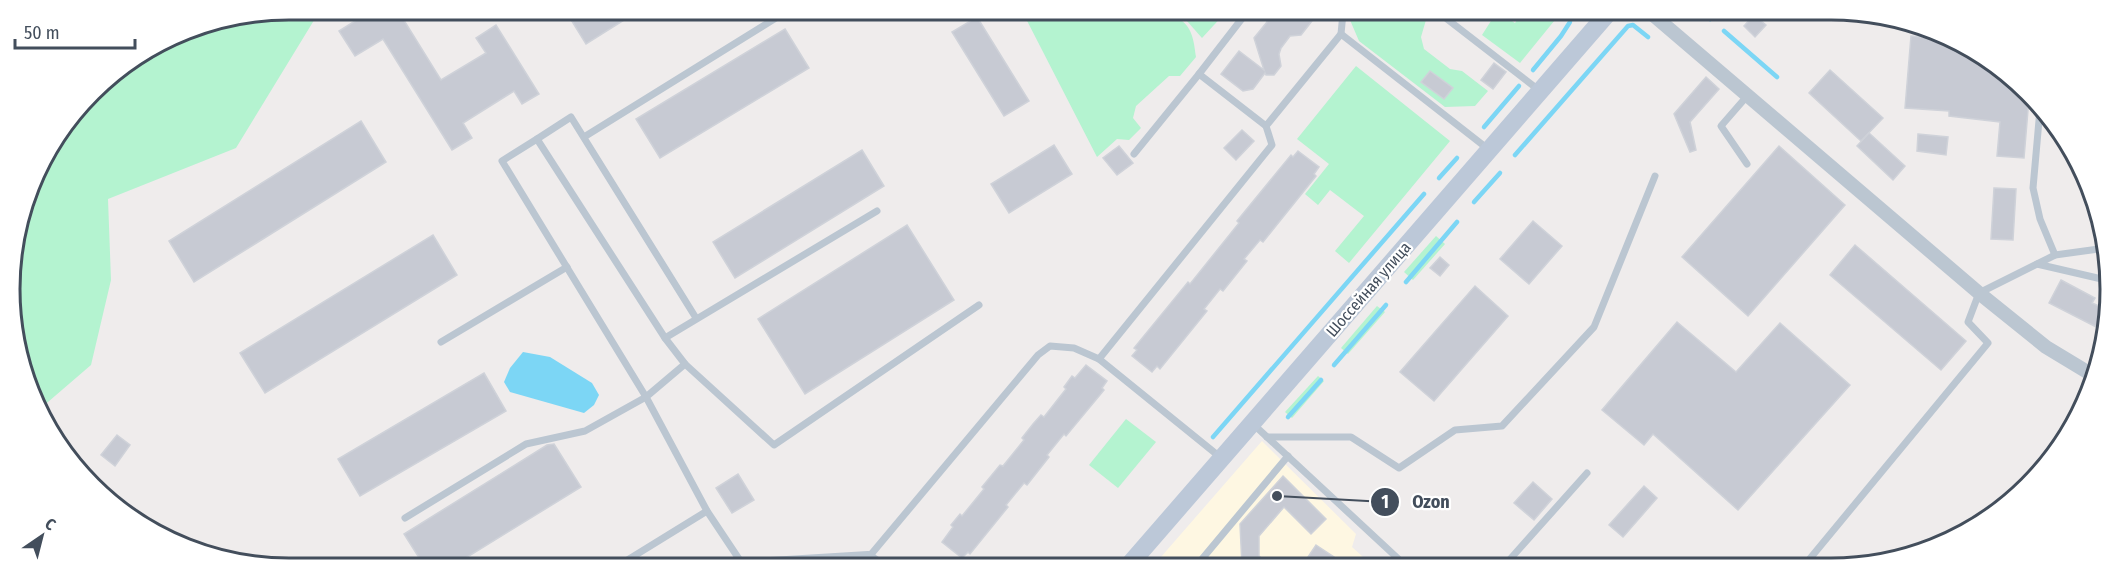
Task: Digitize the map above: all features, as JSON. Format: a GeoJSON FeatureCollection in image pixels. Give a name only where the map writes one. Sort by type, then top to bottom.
{"type":"FeatureCollection","features":[{"type":"Feature","properties":{"kind":"main road","name":"Шоссейная улица"},"geometry":{"type":"LineString","coordinates":[[1135,558],[1602,20]]}},
{"type":"Feature","properties":{"kind":"street"},"geometry":{"type":"LineString","coordinates":[[1659,20],[1979,293],[2046,347],[2087,372]]}},
{"type":"Feature","properties":{"kind":"lane"},"geometry":{"type":"LineString","coordinates":[[584,137],[772,20]]}},
{"type":"Feature","properties":{"kind":"lane"},"geometry":{"type":"LineString","coordinates":[[1134,154],[1241,20]]}},
{"type":"Feature","properties":{"kind":"lane"},"geometry":{"type":"LineString","coordinates":[[1266,126],[1341,34],[1342,20]]}},
{"type":"Feature","properties":{"kind":"lane"},"geometry":{"type":"LineString","coordinates":[[1447,20],[1540,91]]}},
{"type":"Feature","properties":{"kind":"lane"},"geometry":{"type":"LineString","coordinates":[[1341,34],[1490,150]]}},
{"type":"Feature","properties":{"kind":"lane"},"geometry":{"type":"LineString","coordinates":[[1099,359],[1272,145],[1266,126],[1199,74]]}},
{"type":"Feature","properties":{"kind":"lane"},"geometry":{"type":"LineString","coordinates":[[1747,164],[1721,126],[1748,95]]}},
{"type":"Feature","properties":{"kind":"lane"},"geometry":{"type":"LineString","coordinates":[[696,318],[571,117],[502,161],[646,396],[707,511],[738,558]]}},
{"type":"Feature","properties":{"kind":"lane"},"geometry":{"type":"LineString","coordinates":[[2039,118],[2033,188],[2040,219],[2055,255]]}},
{"type":"Feature","properties":{"kind":"lane"},"geometry":{"type":"LineString","coordinates":[[537,139],[665,338],[685,364],[774,445],[979,305]]}},
{"type":"Feature","properties":{"kind":"lane"},"geometry":{"type":"LineString","coordinates":[[1267,437],[1351,437],[1399,468],[1455,430],[1502,426],[1594,327],[1655,176]]}},
{"type":"Feature","properties":{"kind":"lane"},"geometry":{"type":"LineString","coordinates":[[665,338],[877,211]]}},
{"type":"Feature","properties":{"kind":"lane"},"geometry":{"type":"LineString","coordinates":[[1810,558],[1988,343],[1968,322],[1979,293],[2055,255],[2097,249]]}},
{"type":"Feature","properties":{"kind":"lane"},"geometry":{"type":"LineString","coordinates":[[2037,264],[2100,279]]}},
{"type":"Feature","properties":{"kind":"lane"},"geometry":{"type":"LineString","coordinates":[[441,342],[567,267]]}},
{"type":"Feature","properties":{"kind":"lane"},"geometry":{"type":"LineString","coordinates":[[875,558],[1038,355],[1050,346],[1074,348],[1099,359],[1222,459]]}},
{"type":"Feature","properties":{"kind":"lane"},"geometry":{"type":"LineString","coordinates":[[405,518],[526,444],[585,432],[646,396],[685,364]]}},
{"type":"Feature","properties":{"kind":"lane"},"geometry":{"type":"LineString","coordinates":[[1253,424],[1397,558]]}},
{"type":"Feature","properties":{"kind":"lane"},"geometry":{"type":"LineString","coordinates":[[1204,558],[1288,456]]}},
{"type":"Feature","properties":{"kind":"lane"},"geometry":{"type":"LineString","coordinates":[[1511,558],[1587,472]]}},
{"type":"Feature","properties":{"kind":"lane"},"geometry":{"type":"LineString","coordinates":[[631,558],[707,511]]}},
{"type":"Feature","properties":{"kind":"shaded area"},"geometry":{"type":"Polygon","coordinates":[[[1262,441],[1356,534],[1352,547],[1364,558],[1160,558],[1262,441]]]}},
{"type":"Feature","properties":{"kind":"green space"},"geometry":{"type":"Polygon","coordinates":[[[271,20],[314,20],[236,148],[108,199],[111,280],[91,365],[45,404],[29,359],[20,307],[20,271],[29,219],[47,170],[65,139],[86,111],[111,86],[139,65],[170,47],[202,34],[236,25],[271,20]]]}},
{"type":"Feature","properties":{"kind":"green space"},"geometry":{"type":"Polygon","coordinates":[[[1027,20],[1181,20],[1184,22],[1192,36],[1196,57],[1180,76],[1169,76],[1136,106],[1133,118],[1141,128],[1129,140],[1117,139],[1097,157],[1027,20]]]}},
{"type":"Feature","properties":{"kind":"green space"},"geometry":{"type":"Polygon","coordinates":[[[1186,20],[1219,20],[1202,38],[1186,20]]]}},
{"type":"Feature","properties":{"kind":"green space"},"geometry":{"type":"Polygon","coordinates":[[[1350,20],[1426,20],[1421,37],[1424,49],[1450,69],[1462,71],[1488,91],[1475,106],[1445,107],[1359,41],[1350,20]]]}},
{"type":"Feature","properties":{"kind":"green space"},"geometry":{"type":"Polygon","coordinates":[[[1492,20],[1510,20],[1515,23],[1517,20],[1555,20],[1520,63],[1482,35],[1492,20]]]}},
{"type":"Feature","properties":{"kind":"green space"},"geometry":{"type":"Polygon","coordinates":[[[1356,66],[1450,141],[1349,263],[1335,251],[1364,216],[1330,190],[1318,205],[1305,194],[1329,164],[1297,139],[1356,66]]]}},
{"type":"Feature","properties":{"kind":"green space"},"geometry":{"type":"Polygon","coordinates":[[[1436,236],[1445,244],[1413,280],[1404,272],[1436,236]]]}},
{"type":"Feature","properties":{"kind":"green space"},"geometry":{"type":"Polygon","coordinates":[[[1377,306],[1385,312],[1348,354],[1341,348],[1377,306]]]}},
{"type":"Feature","properties":{"kind":"green space"},"geometry":{"type":"Polygon","coordinates":[[[1318,376],[1324,381],[1292,418],[1285,412],[1318,376]]]}},
{"type":"Feature","properties":{"kind":"green space"},"geometry":{"type":"Polygon","coordinates":[[[1126,419],[1156,442],[1118,488],[1089,465],[1126,419]]]}},
{"type":"Feature","properties":{"kind":"water"},"geometry":{"type":"Polygon","coordinates":[[[523,352],[550,357],[592,383],[599,395],[594,405],[584,413],[510,392],[504,382],[510,368],[523,352]]]}},
{"type":"Feature","properties":{"kind":"building"},"geometry":{"type":"Polygon","coordinates":[[[356,20],[404,20],[441,80],[486,53],[476,38],[496,25],[539,94],[522,104],[514,91],[463,123],[472,138],[452,150],[383,39],[355,56],[339,31],[356,20]]]}},
{"type":"Feature","properties":{"kind":"building"},"geometry":{"type":"Polygon","coordinates":[[[571,20],[624,20],[586,44],[571,20]]]}},
{"type":"Feature","properties":{"kind":"building"},"geometry":{"type":"Polygon","coordinates":[[[972,20],[979,20],[1029,101],[1004,116],[952,32],[972,20]]]}},
{"type":"Feature","properties":{"kind":"building"},"geometry":{"type":"Polygon","coordinates":[[[1266,20],[1313,20],[1301,35],[1290,36],[1281,48],[1279,54],[1281,66],[1274,75],[1265,73],[1253,89],[1243,91],[1221,74],[1239,51],[1264,70],[1254,38],[1266,20]]]}},
{"type":"Feature","properties":{"kind":"building"},"geometry":{"type":"Polygon","coordinates":[[[1749,20],[1760,20],[1766,25],[1755,37],[1744,26],[1749,20]]]}},
{"type":"Feature","properties":{"kind":"building"},"geometry":{"type":"Polygon","coordinates":[[[785,29],[809,68],[660,158],[636,119],[785,29]]]}},
{"type":"Feature","properties":{"kind":"building"},"geometry":{"type":"Polygon","coordinates":[[[1911,36],[1927,37],[1950,47],[1981,65],[2009,86],[2028,105],[2024,158],[1997,156],[2000,122],[1949,116],[1949,111],[1905,108],[1911,36]]]}},
{"type":"Feature","properties":{"kind":"building"},"geometry":{"type":"Polygon","coordinates":[[[1494,63],[1506,72],[1493,89],[1481,80],[1494,63]]]}},
{"type":"Feature","properties":{"kind":"building"},"geometry":{"type":"Polygon","coordinates":[[[1830,70],[1883,118],[1861,141],[1809,93],[1830,70]]]}},
{"type":"Feature","properties":{"kind":"building"},"geometry":{"type":"Polygon","coordinates":[[[1430,71],[1453,88],[1444,99],[1421,82],[1430,71]]]}},
{"type":"Feature","properties":{"kind":"building"},"geometry":{"type":"Polygon","coordinates":[[[1706,77],[1719,89],[1690,122],[1696,150],[1690,152],[1674,114],[1706,77]]]}},
{"type":"Feature","properties":{"kind":"building"},"geometry":{"type":"Polygon","coordinates":[[[361,121],[386,162],[194,282],[169,241],[361,121]]]}},
{"type":"Feature","properties":{"kind":"building"},"geometry":{"type":"Polygon","coordinates":[[[1242,130],[1254,141],[1236,160],[1224,148],[1242,130]]]}},
{"type":"Feature","properties":{"kind":"building"},"geometry":{"type":"Polygon","coordinates":[[[1869,133],[1905,166],[1893,180],[1857,146],[1869,133]]]}},
{"type":"Feature","properties":{"kind":"building"},"geometry":{"type":"Polygon","coordinates":[[[1918,134],[1948,137],[1946,155],[1917,151],[1918,134]]]}},
{"type":"Feature","properties":{"kind":"building"},"geometry":{"type":"Polygon","coordinates":[[[1054,145],[1072,174],[1009,213],[991,184],[1054,145]]]}},
{"type":"Feature","properties":{"kind":"building"},"geometry":{"type":"Polygon","coordinates":[[[1119,146],[1133,163],[1117,175],[1103,158],[1119,146]]]}},
{"type":"Feature","properties":{"kind":"building"},"geometry":{"type":"Polygon","coordinates":[[[1779,146],[1845,205],[1748,316],[1682,257],[1779,146]]]}},
{"type":"Feature","properties":{"kind":"building"},"geometry":{"type":"Polygon","coordinates":[[[862,150],[884,186],[735,278],[713,242],[862,150]]]}},
{"type":"Feature","properties":{"kind":"building"},"geometry":{"type":"Polygon","coordinates":[[[1298,151],[1319,167],[1314,174],[1316,176],[1263,242],[1260,240],[1244,259],[1247,261],[1223,291],[1220,289],[1204,309],[1207,311],[1160,369],[1157,366],[1152,372],[1132,356],[1137,350],[1134,348],[1188,282],[1190,284],[1239,223],[1237,221],[1291,155],[1293,157],[1298,151]]]}},
{"type":"Feature","properties":{"kind":"building"},"geometry":{"type":"Polygon","coordinates":[[[1994,188],[2016,189],[2013,240],[1991,239],[1994,188]]]}},
{"type":"Feature","properties":{"kind":"building"},"geometry":{"type":"Polygon","coordinates":[[[1533,221],[1562,246],[1529,284],[1500,259],[1533,221]]]}},
{"type":"Feature","properties":{"kind":"building"},"geometry":{"type":"Polygon","coordinates":[[[907,225],[954,300],[805,394],[758,319],[907,225]]]}},
{"type":"Feature","properties":{"kind":"building"},"geometry":{"type":"Polygon","coordinates":[[[433,235],[457,275],[265,393],[240,353],[433,235]]]}},
{"type":"Feature","properties":{"kind":"building"},"geometry":{"type":"Polygon","coordinates":[[[1855,245],[1966,341],[1941,370],[1830,275],[1855,245]]]}},
{"type":"Feature","properties":{"kind":"building"},"geometry":{"type":"Polygon","coordinates":[[[1440,257],[1449,265],[1440,276],[1430,268],[1440,257]]]}},
{"type":"Feature","properties":{"kind":"building"},"geometry":{"type":"Polygon","coordinates":[[[2061,280],[2095,298],[2092,303],[2100,306],[2097,328],[2049,303],[2061,280]]]}},
{"type":"Feature","properties":{"kind":"building"},"geometry":{"type":"Polygon","coordinates":[[[1475,286],[1508,316],[1434,401],[1400,372],[1475,286]]]}},
{"type":"Feature","properties":{"kind":"building"},"geometry":{"type":"Polygon","coordinates":[[[1677,322],[1736,372],[1780,323],[1850,385],[1738,510],[1653,434],[1644,445],[1602,410],[1677,322]]]}},
{"type":"Feature","properties":{"kind":"building"},"geometry":{"type":"Polygon","coordinates":[[[1086,365],[1107,381],[1102,388],[1104,390],[1066,436],[1064,434],[1047,455],[1049,457],[1027,485],[1024,483],[1006,505],[1008,507],[970,554],[968,552],[962,558],[942,542],[953,527],[951,525],[960,514],[962,516],[1000,465],[1003,466],[1024,440],[1022,438],[1033,424],[1041,415],[1044,417],[1066,389],[1064,387],[1072,376],[1075,378],[1086,365]]]}},
{"type":"Feature","properties":{"kind":"building"},"geometry":{"type":"Polygon","coordinates":[[[484,373],[506,411],[360,496],[338,459],[484,373]]]}},
{"type":"Feature","properties":{"kind":"building"},"geometry":{"type":"Polygon","coordinates":[[[117,435],[130,445],[115,466],[101,455],[117,435]]]}},
{"type":"Feature","properties":{"kind":"building"},"geometry":{"type":"Polygon","coordinates":[[[554,444],[581,487],[466,558],[419,558],[404,534],[547,445],[554,444]]]}},
{"type":"Feature","properties":{"kind":"building"},"geometry":{"type":"Polygon","coordinates":[[[738,474],[754,500],[732,513],[716,488],[738,474]]]}},
{"type":"Feature","properties":{"kind":"building"},"geometry":{"type":"Polygon","coordinates":[[[1283,476],[1326,519],[1311,534],[1284,507],[1259,536],[1259,556],[1261,558],[1242,558],[1240,524],[1283,476]]]}},
{"type":"Feature","properties":{"kind":"building"},"geometry":{"type":"Polygon","coordinates":[[[1533,482],[1552,499],[1534,520],[1514,503],[1533,482]]]}},
{"type":"Feature","properties":{"kind":"building"},"geometry":{"type":"Polygon","coordinates":[[[1644,486],[1657,498],[1623,537],[1609,525],[1644,486]]]}},
{"type":"Feature","properties":{"kind":"building"},"geometry":{"type":"Polygon","coordinates":[[[1316,545],[1334,557],[1333,558],[1307,558],[1316,545]]]}},
{"type":"Feature","properties":{"kind":"waterway"},"geometry":{"type":"LineString","coordinates":[[1533,70],[1570,22]]}},
{"type":"Feature","properties":{"kind":"waterway"},"geometry":{"type":"LineString","coordinates":[[1515,155],[1628,26],[1633,25],[1648,37]]}},
{"type":"Feature","properties":{"kind":"waterway"},"geometry":{"type":"LineString","coordinates":[[1724,31],[1777,77]]}},
{"type":"Feature","properties":{"kind":"waterway"},"geometry":{"type":"LineString","coordinates":[[1484,127],[1519,86]]}},
{"type":"Feature","properties":{"kind":"waterway"},"geometry":{"type":"LineString","coordinates":[[1439,178],[1457,158]]}},
{"type":"Feature","properties":{"kind":"waterway"},"geometry":{"type":"LineString","coordinates":[[1474,202],[1500,173]]}},
{"type":"Feature","properties":{"kind":"waterway"},"geometry":{"type":"LineString","coordinates":[[1213,437],[1424,194]]}},
{"type":"Feature","properties":{"kind":"waterway"},"geometry":{"type":"LineString","coordinates":[[1406,282],[1457,222]]}},
{"type":"Feature","properties":{"kind":"waterway"},"geometry":{"type":"LineString","coordinates":[[1334,365],[1386,305]]}},
{"type":"Feature","properties":{"kind":"waterway"},"geometry":{"type":"LineString","coordinates":[[1288,417],[1321,380]]}},
{"type":"Feature","properties":{"kind":"place","name":"Ozon"},"geometry":{"type":"Point","coordinates":[1277,496]}}]}
